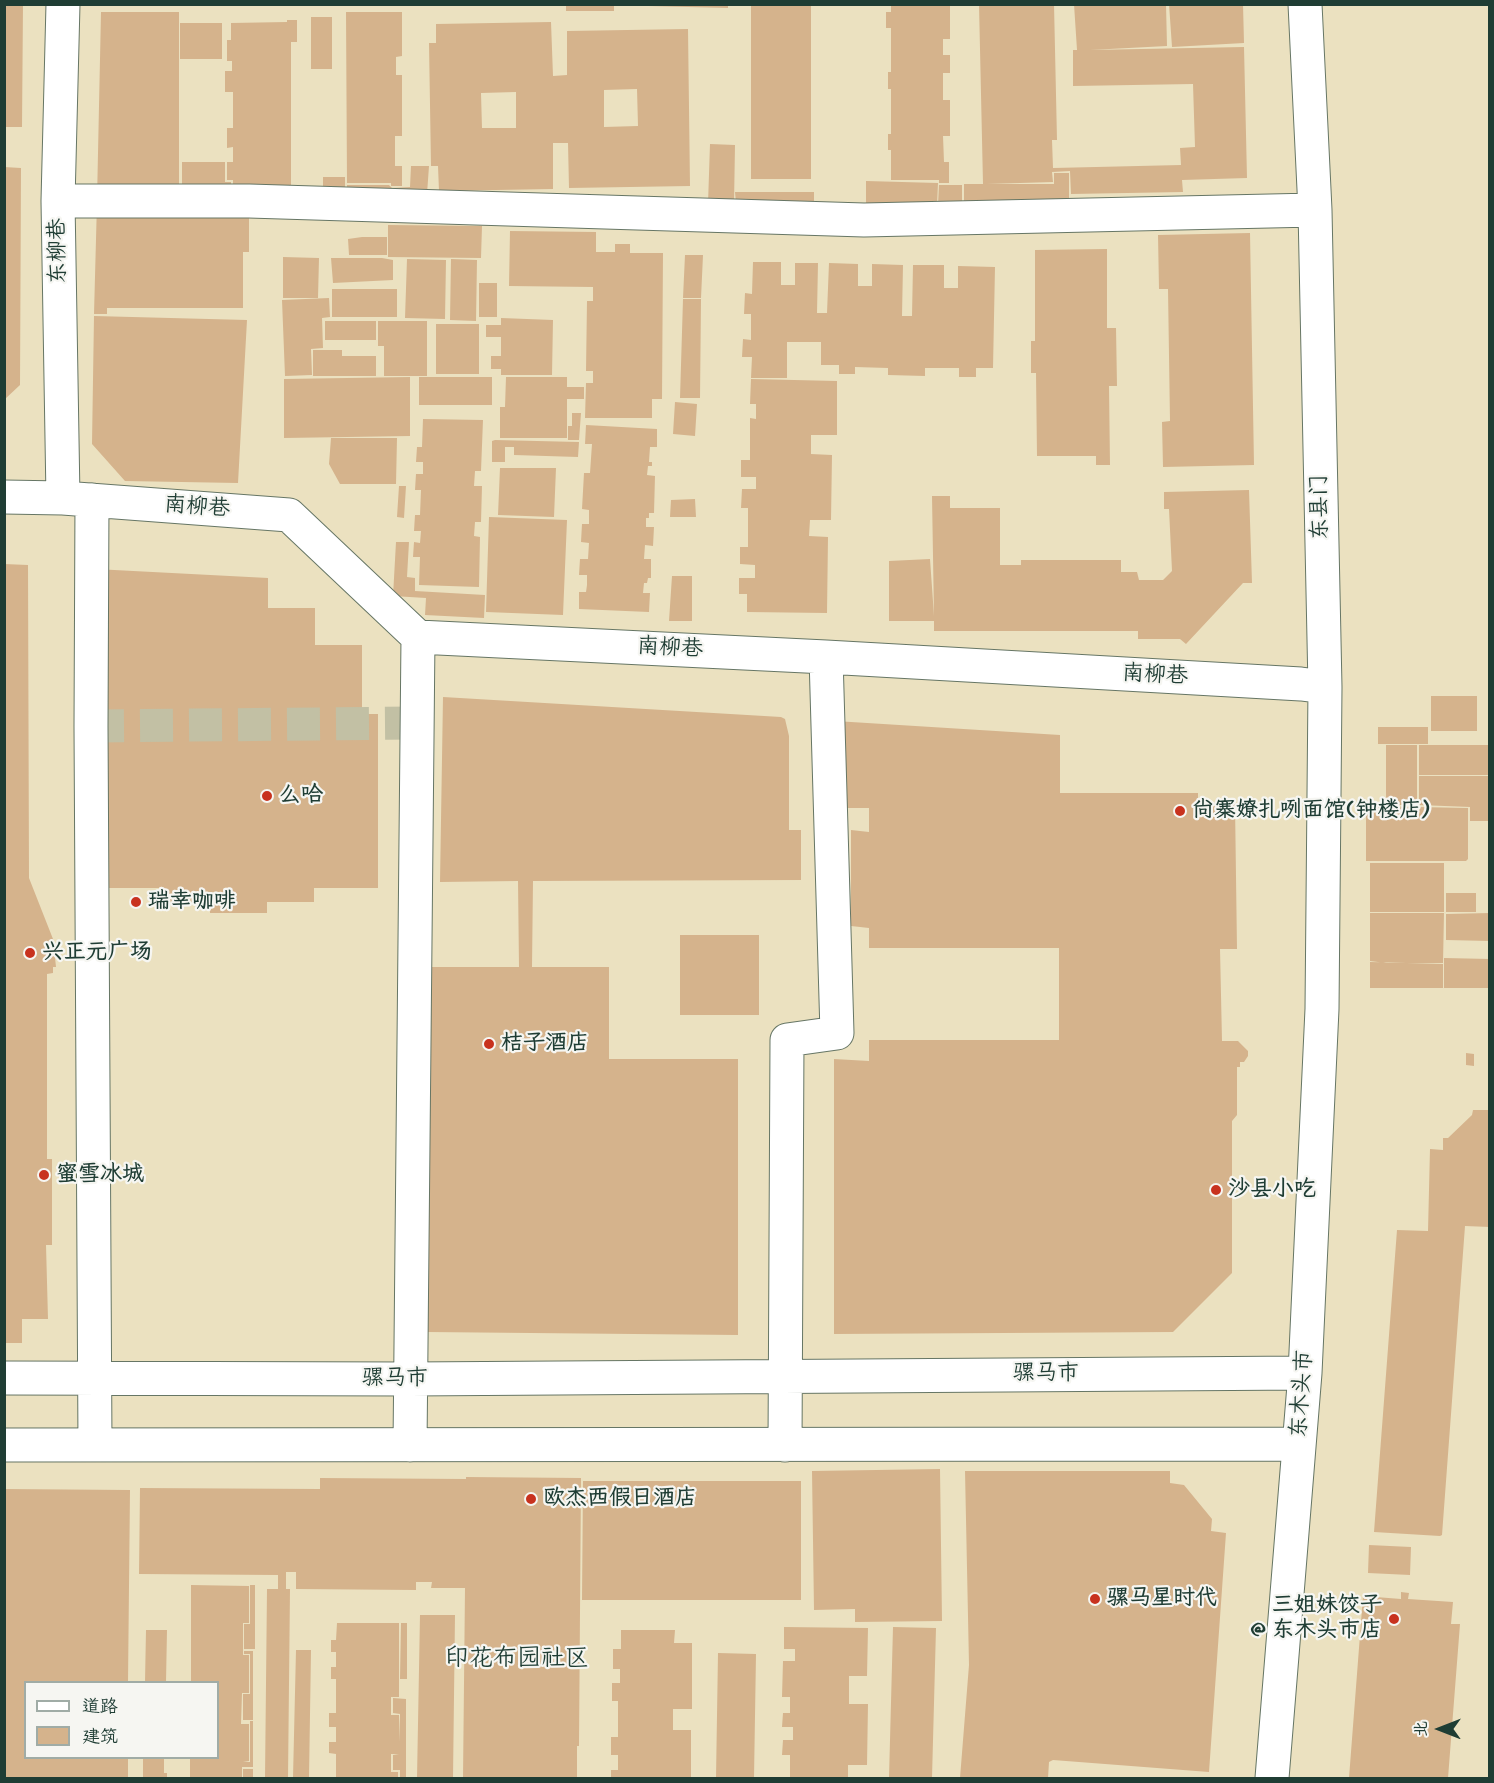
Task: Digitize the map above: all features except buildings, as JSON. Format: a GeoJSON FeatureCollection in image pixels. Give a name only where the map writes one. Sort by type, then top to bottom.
{"type":"FeatureCollection","features":[{"type":"Feature","properties":{"kind":"street","name":"东柳巷"},"geometry":{"type":"LineString","coordinates":[[63,4],[58,201],[78,499],[90,726],[95,1445]]}},
{"type":"Feature","properties":{"kind":"street","name":"东县门"},"geometry":{"type":"LineString","coordinates":[[1305,4],[1315,210],[1325,687],[1322,1009]]}},
{"type":"Feature","properties":{"kind":"street"},"geometry":{"type":"LineString","coordinates":[[58,201],[249,201],[864,220],[1315,210]]}},
{"type":"Feature","properties":{"kind":"street","name":"南柳巷"},"geometry":{"type":"LineString","coordinates":[[4,497],[78,499],[289,515],[418,637],[826,657],[1325,687]]}},
{"type":"Feature","properties":{"kind":"street"},"geometry":{"type":"LineString","coordinates":[[410,1445],[418,637]]}},
{"type":"Feature","properties":{"kind":"street"},"geometry":{"type":"LineString","coordinates":[[785,1445],[787,1040],[837,1033],[826,657]]}},
{"type":"Feature","properties":{"kind":"street","name":"东木头市"},"geometry":{"type":"LineString","coordinates":[[1272,1779],[1305,1373],[1322,1009]]}},
{"type":"Feature","properties":{"kind":"street","name":"骡马市"},"geometry":{"type":"LineString","coordinates":[[4,1378],[410,1379],[1305,1373]]}},
{"type":"Feature","properties":{"kind":"street"},"geometry":{"type":"LineString","coordinates":[[4,1445],[1299,1444]]}},
{"type":"Feature","properties":{"kind":"tunnel"},"geometry":{"type":"LineString","coordinates":[[91,726],[417,723]]}},
{"type":"Feature","properties":{"kind":"place","name":"么哈"},"geometry":{"type":"Point","coordinates":[267,796]}},
{"type":"Feature","properties":{"kind":"place","name":"尚寨嫽扎咧面馆(钟楼店)"},"geometry":{"type":"Point","coordinates":[1180,811]}},
{"type":"Feature","properties":{"kind":"place","name":"瑞幸咖啡"},"geometry":{"type":"Point","coordinates":[136,902]}},
{"type":"Feature","properties":{"kind":"place","name":"兴正元广场"},"geometry":{"type":"Point","coordinates":[30,953]}},
{"type":"Feature","properties":{"kind":"place","name":"桔子酒店"},"geometry":{"type":"Point","coordinates":[489,1044]}},
{"type":"Feature","properties":{"kind":"place","name":"蜜雪冰城"},"geometry":{"type":"Point","coordinates":[44,1175]}},
{"type":"Feature","properties":{"kind":"place","name":"沙县小吃"},"geometry":{"type":"Point","coordinates":[1216,1190]}},
{"type":"Feature","properties":{"kind":"place","name":"欧杰西假日酒店"},"geometry":{"type":"Point","coordinates":[531,1499]}},
{"type":"Feature","properties":{"kind":"place","name":"骡马星时代"},"geometry":{"type":"Point","coordinates":[1095,1599]}},
{"type":"Feature","properties":{"kind":"place","name":"三姐妹饺子 @ 东木头市店"},"geometry":{"type":"Point","coordinates":[1394,1619]}},
{"type":"Feature","properties":{"kind":"district","name":"印花布园社区"},"geometry":{"type":"Point","coordinates":[517,1660]}}]}
